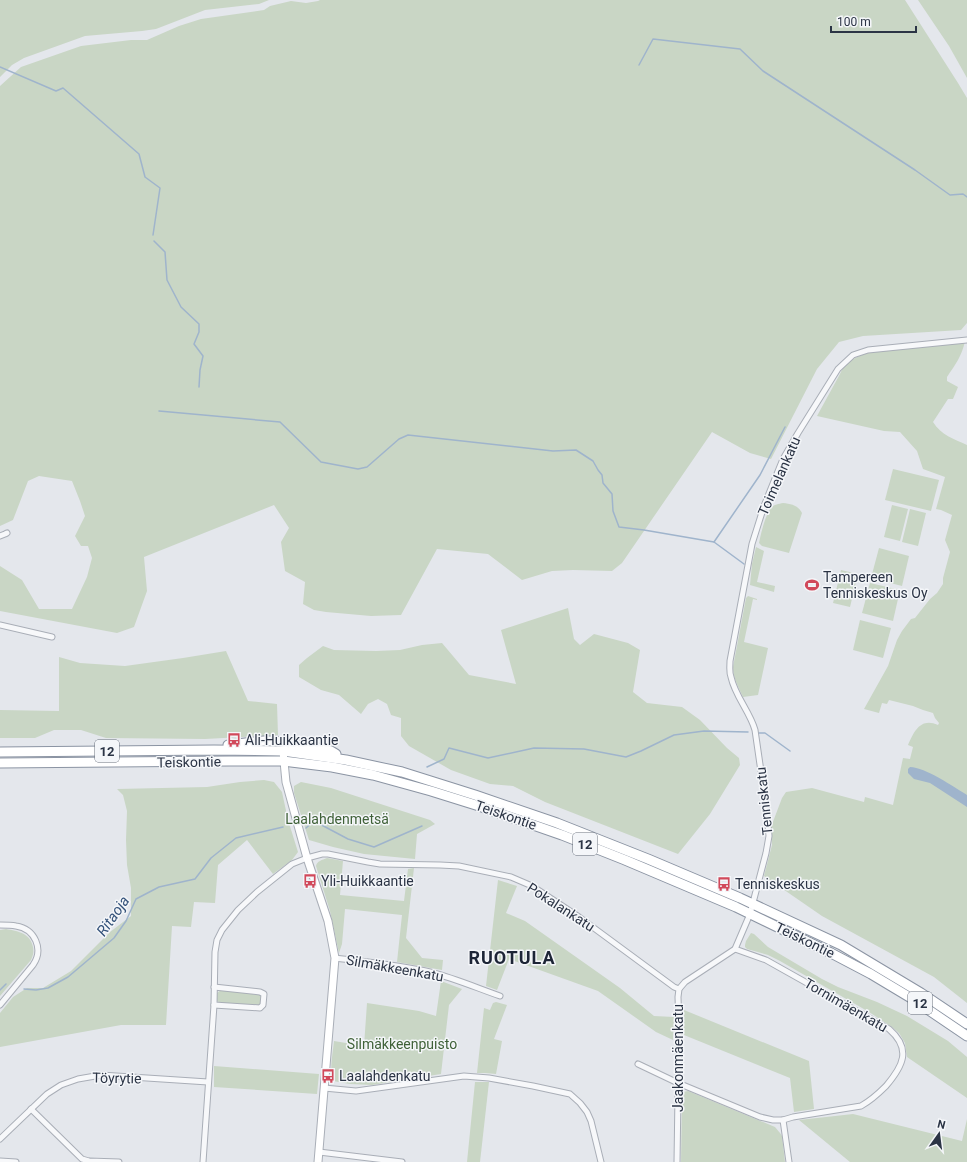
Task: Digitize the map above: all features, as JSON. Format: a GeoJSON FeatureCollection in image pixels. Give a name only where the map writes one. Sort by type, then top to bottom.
{"type":"FeatureCollection","features":[{"type":"Feature","properties":{"kind":"highway","name":"12"},"geometry":{"type":"LineString","coordinates":[[214,750],[223,746],[275,741],[331,751],[346,760]]}},
{"type":"Feature","properties":{"kind":"highway","name":"Teiskontie"},"geometry":{"type":"LineString","coordinates":[[0,752],[214,750],[283,751],[346,760],[402,772],[557,823],[642,856],[753,904],[841,946],[921,993],[967,1024]]}},
{"type":"Feature","properties":{"kind":"highway","name":"Teiskontie"},"geometry":{"type":"LineString","coordinates":[[0,763],[283,762],[332,767],[431,791],[549,830],[625,860],[750,914],[871,974],[911,998],[967,1036]]}},
{"type":"Feature","properties":{"kind":"street","name":"Toimelankatu"},"geometry":{"type":"LineString","coordinates":[[753,722],[731,678],[729,670],[730,661],[756,528],[783,459],[838,369],[853,355],[868,350],[966,340]]}},
{"type":"Feature","properties":{"kind":"street"},"geometry":{"type":"LineString","coordinates":[[0,536],[7,533]]}},
{"type":"Feature","properties":{"kind":"street"},"geometry":{"type":"LineString","coordinates":[[0,625],[52,637]]}},
{"type":"Feature","properties":{"kind":"street","name":"Tenniskatu"},"geometry":{"type":"LineString","coordinates":[[753,722],[767,813],[769,836],[753,904]]}},
{"type":"Feature","properties":{"kind":"street"},"geometry":{"type":"LineString","coordinates":[[283,751],[286,782],[307,858],[328,922],[336,958],[318,1162]]}},
{"type":"Feature","properties":{"kind":"street","name":"Pokalankatu"},"geometry":{"type":"LineString","coordinates":[[307,858],[328,854],[380,864],[440,864],[480,870],[511,877],[532,886],[579,917],[679,989]]}},
{"type":"Feature","properties":{"kind":"street"},"geometry":{"type":"LineString","coordinates":[[203,1162],[214,1005],[215,952],[218,940],[222,930],[238,910],[292,864],[307,858]]}},
{"type":"Feature","properties":{"kind":"street"},"geometry":{"type":"LineString","coordinates":[[736,949],[753,904]]}},
{"type":"Feature","properties":{"kind":"street"},"geometry":{"type":"LineString","coordinates":[[0,925],[17,926],[29,931],[38,945],[36,961],[0,1004]]}},
{"type":"Feature","properties":{"kind":"street","name":"Jaakonmäenkatu"},"geometry":{"type":"LineString","coordinates":[[677,1162],[679,989],[686,982],[736,949]]}},
{"type":"Feature","properties":{"kind":"street","name":"Tornimäenkatu"},"geometry":{"type":"LineString","coordinates":[[678,1083],[760,1117],[773,1120],[783,1120],[866,1104],[883,1089],[896,1074],[901,1064],[903,1049],[902,1045],[897,1036],[889,1029],[766,960],[736,949]]}},
{"type":"Feature","properties":{"kind":"street","name":"Silmäkkeenkatu"},"geometry":{"type":"LineString","coordinates":[[336,958],[411,968],[429,972],[500,996]]}},
{"type":"Feature","properties":{"kind":"street"},"geometry":{"type":"LineString","coordinates":[[214,987],[260,992],[264,994],[263,1005],[260,1008],[214,1005]]}},
{"type":"Feature","properties":{"kind":"street"},"geometry":{"type":"LineString","coordinates":[[638,1064],[678,1083]]}},
{"type":"Feature","properties":{"kind":"street","name":"Töyrytie"},"geometry":{"type":"LineString","coordinates":[[0,1140],[47,1094],[61,1085],[78,1079],[101,1075],[208,1082]]}},
{"type":"Feature","properties":{"kind":"street"},"geometry":{"type":"LineString","coordinates":[[324,1088],[356,1091],[464,1076],[489,1078],[570,1094],[580,1103],[591,1121],[601,1162]]}},
{"type":"Feature","properties":{"kind":"street"},"geometry":{"type":"LineString","coordinates":[[31,1109],[84,1161],[119,1162]]}},
{"type":"Feature","properties":{"kind":"street"},"geometry":{"type":"LineString","coordinates":[[783,1120],[789,1162]]}},
{"type":"Feature","properties":{"kind":"street"},"geometry":{"type":"LineString","coordinates":[[319,1152],[402,1162]]}},
{"type":"Feature","properties":{"kind":"street"},"geometry":{"type":"LineString","coordinates":[[0,1161],[16,1162]]}},
{"type":"Feature","properties":{"kind":"green space"},"geometry":{"type":"Polygon","coordinates":[[[0,0],[269,0],[259,4],[205,10],[156,29],[85,36],[24,58],[12,65],[0,77],[0,0]]]}},
{"type":"Feature","properties":{"kind":"green space"},"geometry":{"type":"Polygon","coordinates":[[[320,0],[905,0],[967,98],[967,323],[961,330],[863,336],[839,342],[817,369],[771,459],[750,453],[712,432],[622,563],[612,571],[552,571],[522,580],[488,554],[437,549],[401,615],[371,616],[314,610],[303,604],[305,582],[285,571],[281,542],[289,528],[274,505],[144,557],[147,591],[134,627],[117,633],[0,611],[0,566],[22,580],[39,609],[72,609],[87,577],[92,558],[88,546],[81,546],[75,536],[85,516],[72,481],[39,476],[28,481],[13,520],[0,526],[0,86],[21,67],[81,46],[131,40],[147,40],[179,26],[201,19],[264,10],[270,6],[291,1],[306,3],[320,0]]]}},
{"type":"Feature","properties":{"kind":"green space"},"geometry":{"type":"Polygon","coordinates":[[[918,0],[967,0],[967,78],[949,46],[918,0]]]}},
{"type":"Feature","properties":{"kind":"green space"},"geometry":{"type":"Polygon","coordinates":[[[965,341],[960,356],[947,377],[947,381],[958,387],[953,399],[948,399],[933,422],[944,433],[967,445],[967,1003],[934,977],[822,916],[764,876],[772,845],[771,827],[782,798],[786,792],[812,788],[864,802],[865,797],[893,805],[903,758],[910,759],[913,747],[908,745],[913,735],[923,724],[932,723],[938,725],[939,723],[933,713],[889,700],[887,704],[882,703],[879,713],[864,709],[888,666],[897,640],[902,631],[911,619],[915,618],[930,599],[937,593],[943,584],[943,578],[950,552],[945,540],[952,515],[936,509],[945,477],[923,469],[917,451],[900,432],[884,431],[817,416],[842,370],[855,358],[868,353],[965,341]]]}},
{"type":"Feature","properties":{"kind":"green space"},"geometry":{"type":"Polygon","coordinates":[[[893,469],[939,480],[931,511],[885,500],[893,469]]]}},
{"type":"Feature","properties":{"kind":"green space"},"geometry":{"type":"Polygon","coordinates":[[[777,504],[791,504],[802,513],[789,553],[762,546],[759,543],[769,511],[777,504]]]}},
{"type":"Feature","properties":{"kind":"green space"},"geometry":{"type":"Polygon","coordinates":[[[892,505],[908,509],[900,541],[884,537],[892,505]]]}},
{"type":"Feature","properties":{"kind":"green space"},"geometry":{"type":"Polygon","coordinates":[[[910,509],[926,513],[918,546],[902,542],[910,509]]]}},
{"type":"Feature","properties":{"kind":"green space"},"geometry":{"type":"Polygon","coordinates":[[[756,547],[764,551],[757,582],[775,586],[774,592],[750,585],[752,564],[756,547]]]}},
{"type":"Feature","properties":{"kind":"green space"},"geometry":{"type":"Polygon","coordinates":[[[879,548],[909,556],[902,586],[871,578],[879,548]]]}},
{"type":"Feature","properties":{"kind":"green space"},"geometry":{"type":"Polygon","coordinates":[[[841,570],[858,574],[850,607],[833,603],[841,570]]]}},
{"type":"Feature","properties":{"kind":"green space"},"geometry":{"type":"Polygon","coordinates":[[[870,583],[900,590],[893,621],[862,613],[870,583]]]}},
{"type":"Feature","properties":{"kind":"green space"},"geometry":{"type":"Polygon","coordinates":[[[748,596],[757,600],[753,599],[744,642],[768,648],[758,695],[743,697],[735,678],[733,667],[746,598],[748,596]]]}},
{"type":"Feature","properties":{"kind":"green space"},"geometry":{"type":"Polygon","coordinates":[[[568,608],[574,639],[580,645],[594,634],[628,643],[640,650],[633,692],[647,703],[682,707],[700,720],[727,748],[739,758],[740,765],[710,814],[678,854],[545,802],[513,786],[490,784],[451,770],[409,746],[401,736],[401,718],[391,715],[387,704],[378,699],[368,704],[361,714],[339,695],[321,690],[299,677],[299,665],[323,646],[334,650],[376,651],[400,650],[422,645],[442,643],[469,675],[516,684],[501,630],[568,608]]]}},
{"type":"Feature","properties":{"kind":"green space"},"geometry":{"type":"Polygon","coordinates":[[[860,620],[891,628],[883,658],[853,650],[860,620]]]}},
{"type":"Feature","properties":{"kind":"green space"},"geometry":{"type":"Polygon","coordinates":[[[226,651],[248,701],[277,704],[278,735],[205,739],[106,738],[81,730],[54,730],[35,738],[0,738],[0,710],[59,711],[59,657],[80,663],[125,666],[226,651]]]}},
{"type":"Feature","properties":{"kind":"green space"},"geometry":{"type":"Polygon","coordinates":[[[264,780],[274,782],[282,792],[288,820],[298,852],[292,860],[273,874],[247,840],[218,865],[215,903],[194,902],[191,927],[172,926],[166,1025],[121,1025],[0,1047],[0,1013],[13,997],[27,988],[43,988],[71,971],[110,932],[131,916],[131,888],[127,865],[126,840],[127,811],[123,795],[117,789],[207,787],[264,780]]]}},
{"type":"Feature","properties":{"kind":"green space","name":"Laalahdenmetsä"},"geometry":{"type":"Polygon","coordinates":[[[301,782],[331,788],[430,820],[435,824],[417,834],[415,859],[364,854],[309,840],[294,793],[294,786],[301,782]]]}},
{"type":"Feature","properties":{"kind":"green space"},"geometry":{"type":"Polygon","coordinates":[[[327,858],[343,861],[340,895],[404,901],[408,869],[414,868],[406,938],[422,958],[443,960],[442,970],[397,962],[402,915],[345,909],[342,944],[339,953],[330,911],[316,866],[319,862],[327,858]]]}},
{"type":"Feature","properties":{"kind":"green space"},"geometry":{"type":"Polygon","coordinates":[[[498,880],[517,886],[506,913],[525,921],[620,988],[654,1016],[674,1017],[673,1040],[656,1032],[598,991],[509,959],[497,990],[486,986],[498,880]]]}},
{"type":"Feature","properties":{"kind":"green space"},"geometry":{"type":"Polygon","coordinates":[[[6,929],[19,932],[26,936],[33,947],[33,955],[31,960],[0,996],[0,930],[6,929]]]}},
{"type":"Feature","properties":{"kind":"green space"},"geometry":{"type":"Polygon","coordinates":[[[751,933],[768,947],[822,979],[907,1016],[948,1041],[967,1057],[967,1098],[907,1057],[905,1043],[899,1033],[892,1027],[869,1012],[780,961],[768,955],[747,949],[745,947],[746,941],[751,933]]]}},
{"type":"Feature","properties":{"kind":"green space","name":"Silmäkkeenpuisto"},"geometry":{"type":"Polygon","coordinates":[[[441,981],[462,989],[449,1005],[441,1074],[372,1085],[350,1084],[333,1081],[331,1067],[334,1041],[364,1046],[367,1003],[419,1011],[436,1016],[441,981]]]}},
{"type":"Feature","properties":{"kind":"green space"},"geometry":{"type":"Polygon","coordinates":[[[221,990],[261,995],[261,1004],[259,1006],[220,1003],[216,1000],[217,993],[221,990]]]}},
{"type":"Feature","properties":{"kind":"green space"},"geometry":{"type":"Polygon","coordinates":[[[496,1002],[507,1005],[494,1039],[502,1041],[496,1074],[477,1073],[484,1008],[490,1010],[493,1003],[496,1002]]]}},
{"type":"Feature","properties":{"kind":"green space"},"geometry":{"type":"Polygon","coordinates":[[[684,1010],[809,1061],[814,1109],[794,1112],[790,1078],[684,1035],[684,1010]]]}},
{"type":"Feature","properties":{"kind":"green space"},"geometry":{"type":"Polygon","coordinates":[[[214,1066],[319,1074],[317,1094],[214,1087],[214,1066]]]}},
{"type":"Feature","properties":{"kind":"green space"},"geometry":{"type":"Polygon","coordinates":[[[475,1082],[489,1082],[480,1162],[467,1162],[475,1082]]]}},
{"type":"Feature","properties":{"kind":"green space"},"geometry":{"type":"Polygon","coordinates":[[[688,1091],[775,1127],[782,1136],[785,1162],[681,1162],[682,1096],[683,1092],[688,1091]]]}},
{"type":"Feature","properties":{"kind":"green space"},"geometry":{"type":"Polygon","coordinates":[[[853,1114],[962,1141],[967,1119],[967,1162],[850,1162],[799,1120],[853,1114]]]}},
{"type":"Feature","properties":{"kind":"water"},"geometry":{"type":"Polygon","coordinates":[[[910,767],[923,770],[967,795],[967,807],[930,783],[914,779],[908,773],[908,769],[910,767]]]}},
{"type":"Feature","properties":{"kind":"waterway"},"geometry":{"type":"LineString","coordinates":[[639,65],[653,39],[740,49],[763,71],[915,170],[950,195],[963,194],[967,197]]}},
{"type":"Feature","properties":{"kind":"waterway"},"geometry":{"type":"LineString","coordinates":[[0,67],[56,91],[63,88],[139,154],[145,177],[160,188],[153,235]]}},
{"type":"Feature","properties":{"kind":"waterway"},"geometry":{"type":"LineString","coordinates":[[154,241],[165,252],[167,280],[181,307],[199,324],[199,332],[194,344],[203,356],[199,387]]}},
{"type":"Feature","properties":{"kind":"waterway"},"geometry":{"type":"LineString","coordinates":[[159,411],[280,422],[321,462],[358,469],[367,467],[399,439],[408,435],[553,451],[576,450],[593,461],[602,475],[603,483],[612,494],[613,511],[619,527],[714,542],[744,564]]}},
{"type":"Feature","properties":{"kind":"waterway"},"geometry":{"type":"LineString","coordinates":[[714,542],[760,475],[785,427]]}},
{"type":"Feature","properties":{"kind":"waterway"},"geometry":{"type":"LineString","coordinates":[[427,767],[444,759],[449,748],[488,758],[534,748],[584,749],[626,757],[674,735],[704,731],[748,732]]}},
{"type":"Feature","properties":{"kind":"waterway"},"geometry":{"type":"LineString","coordinates":[[759,733],[765,733],[790,751]]}},
{"type":"Feature","properties":{"kind":"waterway"},"geometry":{"type":"LineString","coordinates":[[306,828],[314,821],[348,839],[374,847],[422,826]]}},
{"type":"Feature","properties":{"kind":"waterway","name":"Ritaoja"},"geometry":{"type":"LineString","coordinates":[[24,989],[36,990],[48,988],[68,977],[114,938],[126,921],[136,899],[159,887],[195,879],[211,858],[236,838],[283,827]]}},
{"type":"Feature","properties":{"kind":"waterway"},"geometry":{"type":"LineString","coordinates":[[0,990],[6,984]]}},
{"type":"Feature","properties":{"kind":"place","name":"Tampereen Tenniskeskus Oy"},"geometry":{"type":"Point","coordinates":[812,585]}},
{"type":"Feature","properties":{"kind":"place","name":"Ali-Huikkaantie"},"geometry":{"type":"Point","coordinates":[234,740]}},
{"type":"Feature","properties":{"kind":"place","name":"Yli-Huikkaantie"},"geometry":{"type":"Point","coordinates":[310,881]}},
{"type":"Feature","properties":{"kind":"place","name":"Tenniskeskus"},"geometry":{"type":"Point","coordinates":[724,884]}},
{"type":"Feature","properties":{"kind":"place","name":"Laalahdenkatu"},"geometry":{"type":"Point","coordinates":[328,1076]}},
{"type":"Feature","properties":{"kind":"district","name":"RUOTULA"},"geometry":{"type":"Point","coordinates":[512,957]}}]}
